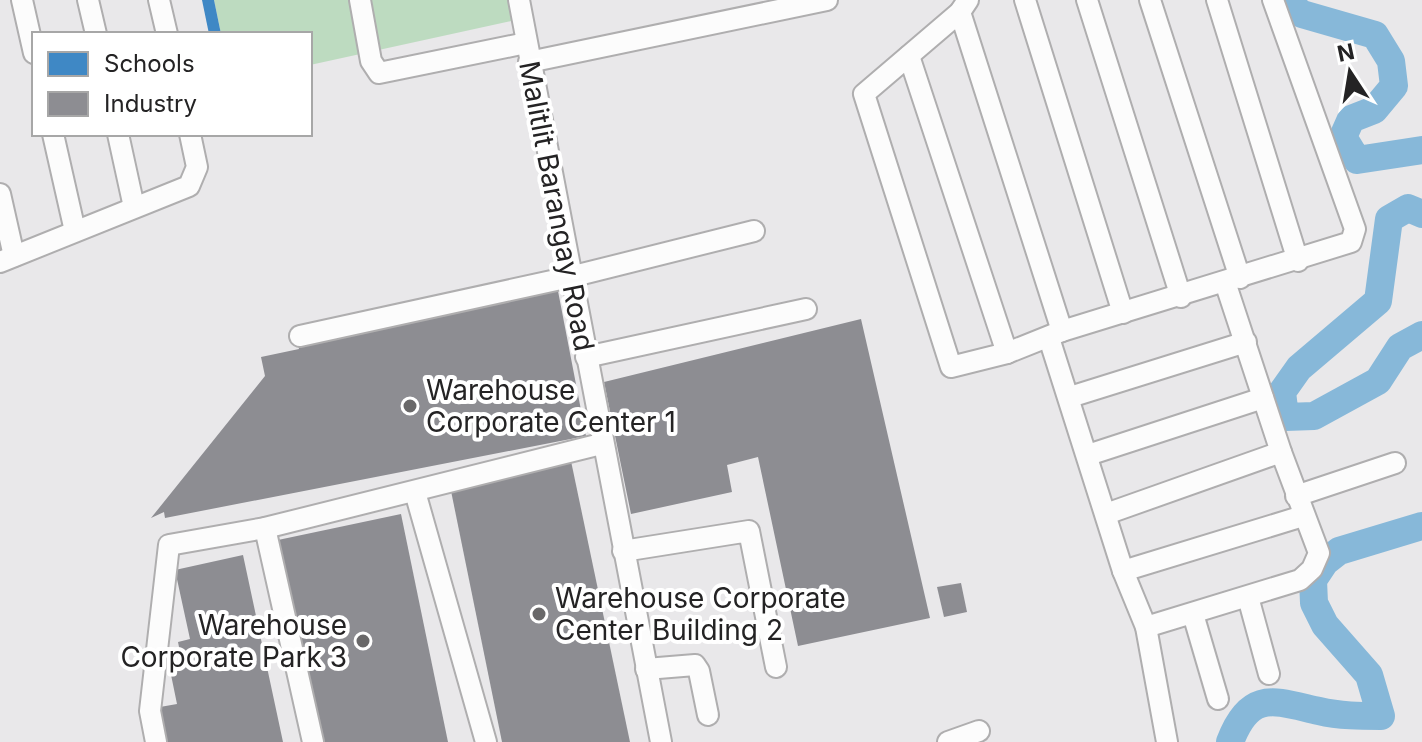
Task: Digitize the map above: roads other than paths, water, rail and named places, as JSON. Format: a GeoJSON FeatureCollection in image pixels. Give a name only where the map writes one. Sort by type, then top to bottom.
{"type":"FeatureCollection","features":[{"type":"Feature","properties":{"kind":"street"},"geometry":{"type":"LineString","coordinates":[[22,0],[32,44]]}},
{"type":"Feature","properties":{"kind":"street"},"geometry":{"type":"LineString","coordinates":[[88,0],[96,32]]}},
{"type":"Feature","properties":{"kind":"street"},"geometry":{"type":"LineString","coordinates":[[159,0],[167,32]]}},
{"type":"Feature","properties":{"kind":"street"},"geometry":{"type":"LineString","coordinates":[[360,0],[371,61],[379,73],[527,52],[827,0]]}},
{"type":"Feature","properties":{"kind":"street","name":"Malitlit Barangay Road"},"geometry":{"type":"LineString","coordinates":[[519,0],[601,444],[661,742]]}},
{"type":"Feature","properties":{"kind":"street"},"geometry":{"type":"LineString","coordinates":[[1025,0],[1123,313]]}},
{"type":"Feature","properties":{"kind":"street"},"geometry":{"type":"LineString","coordinates":[[1087,0],[1181,297]]}},
{"type":"Feature","properties":{"kind":"street"},"geometry":{"type":"LineString","coordinates":[[1146,627],[1300,580],[1312,569],[1319,553],[1303,516],[1263,398],[1232,280],[1150,0]]}},
{"type":"Feature","properties":{"kind":"street"},"geometry":{"type":"LineString","coordinates":[[1217,0],[1298,261]]}},
{"type":"Feature","properties":{"kind":"street"},"geometry":{"type":"LineString","coordinates":[[1167,742],[1146,627],[1123,571],[1070,397],[1055,335],[964,6],[864,94],[951,367],[1007,353],[1055,335],[1123,313],[1351,242],[1355,229],[1273,0]]}},
{"type":"Feature","properties":{"kind":"street"},"geometry":{"type":"LineString","coordinates":[[909,56],[1007,353]]}},
{"type":"Feature","properties":{"kind":"street"},"geometry":{"type":"LineString","coordinates":[[53,136],[75,231]]}},
{"type":"Feature","properties":{"kind":"street"},"geometry":{"type":"LineString","coordinates":[[118,136],[134,207]]}},
{"type":"Feature","properties":{"kind":"street"},"geometry":{"type":"LineString","coordinates":[[0,194],[7,259],[183,189],[194,181],[197,167],[190,136]]}},
{"type":"Feature","properties":{"kind":"street"},"geometry":{"type":"LineString","coordinates":[[300,336],[570,277],[754,231]]}},
{"type":"Feature","properties":{"kind":"street"},"geometry":{"type":"LineString","coordinates":[[586,357],[806,309]]}},
{"type":"Feature","properties":{"kind":"street"},"geometry":{"type":"LineString","coordinates":[[1070,397],[1246,342]]}},
{"type":"Feature","properties":{"kind":"street"},"geometry":{"type":"LineString","coordinates":[[1088,455],[1263,398]]}},
{"type":"Feature","properties":{"kind":"street"},"geometry":{"type":"LineString","coordinates":[[156,742],[150,711],[169,545],[265,528],[601,444]]}},
{"type":"Feature","properties":{"kind":"street"},"geometry":{"type":"LineString","coordinates":[[1106,514],[1281,452]]}},
{"type":"Feature","properties":{"kind":"street"},"geometry":{"type":"LineString","coordinates":[[1296,496],[1395,463]]}},
{"type":"Feature","properties":{"kind":"street"},"geometry":{"type":"LineString","coordinates":[[415,492],[486,742]]}},
{"type":"Feature","properties":{"kind":"street"},"geometry":{"type":"LineString","coordinates":[[1123,571],[1303,516]]}},
{"type":"Feature","properties":{"kind":"street"},"geometry":{"type":"LineString","coordinates":[[265,528],[313,742]]}},
{"type":"Feature","properties":{"kind":"street"},"geometry":{"type":"LineString","coordinates":[[623,551],[749,531],[776,667]]}},
{"type":"Feature","properties":{"kind":"street"},"geometry":{"type":"LineString","coordinates":[[1248,597],[1269,674]]}},
{"type":"Feature","properties":{"kind":"street"},"geometry":{"type":"LineString","coordinates":[[1193,614],[1218,699]]}},
{"type":"Feature","properties":{"kind":"street"},"geometry":{"type":"LineString","coordinates":[[646,669],[695,665],[708,715]]}},
{"type":"Feature","properties":{"kind":"street"},"geometry":{"type":"LineString","coordinates":[[948,742],[979,731]]}},
{"type":"Feature","properties":{"kind":"waterway"},"geometry":{"type":"LineString","coordinates":[[1284,0],[1302,14],[1375,35],[1391,61],[1394,86],[1374,110],[1351,119],[1343,137],[1357,160],[1422,150]]}},
{"type":"Feature","properties":{"kind":"waterway"},"geometry":{"type":"LineString","coordinates":[[1422,214],[1408,208],[1389,219],[1378,301],[1299,368],[1282,392],[1285,417],[1314,416],[1378,381],[1400,347],[1422,335]]}},
{"type":"Feature","properties":{"kind":"waterway"},"geometry":{"type":"LineString","coordinates":[[1230,742],[1246,713],[1265,703],[1276,702],[1343,715],[1381,716],[1369,675],[1325,625],[1314,603],[1313,580],[1325,562],[1339,551],[1422,526]]}},
{"type":"Feature","properties":{"kind":"place","name":"Warehouse Corporate Center 1"},"geometry":{"type":"Point","coordinates":[410,406]}},
{"type":"Feature","properties":{"kind":"place","name":"Warehouse Corporate Center Building 2"},"geometry":{"type":"Point","coordinates":[539,614]}},
{"type":"Feature","properties":{"kind":"place","name":"Warehouse Corporate Park 3"},"geometry":{"type":"Point","coordinates":[363,641]}}]}
